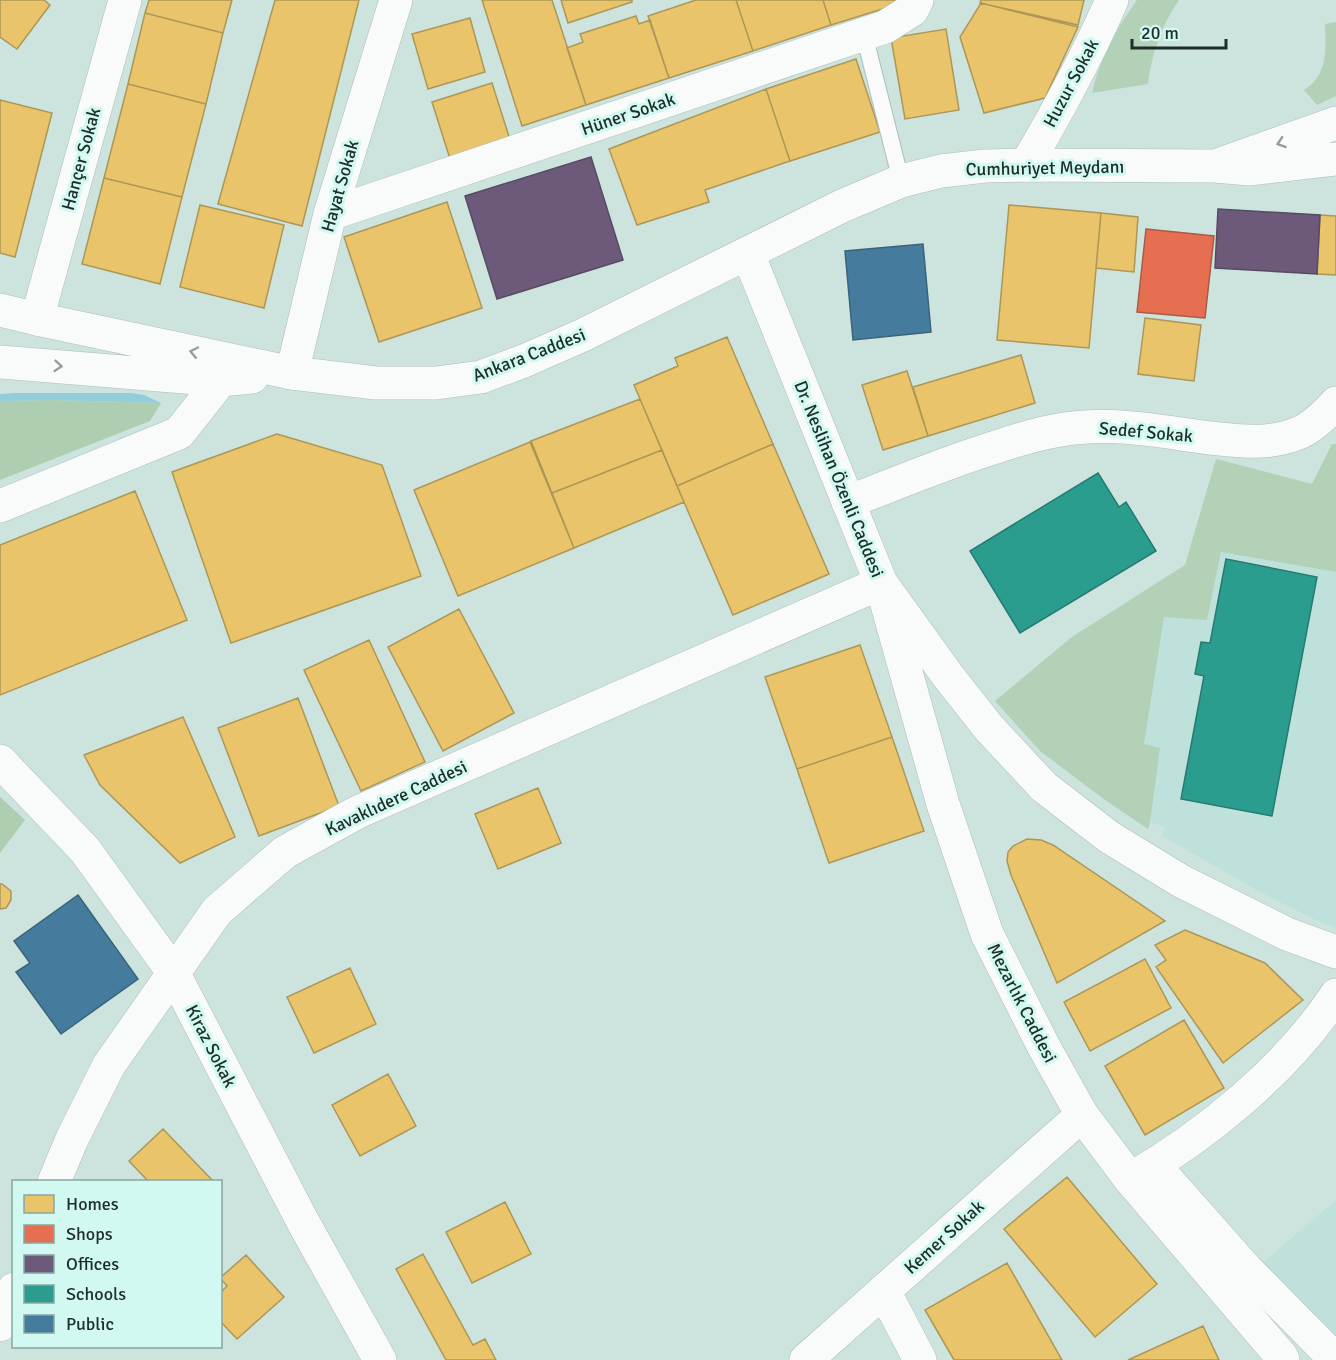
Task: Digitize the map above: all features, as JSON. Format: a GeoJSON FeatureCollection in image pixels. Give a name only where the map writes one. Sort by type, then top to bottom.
{"type":"FeatureCollection","features":[{"type":"Feature","properties":{"kind":"street","name":"Hançer Sokak"},"geometry":{"type":"LineString","coordinates":[[37,319],[125,0]]}},
{"type":"Feature","properties":{"kind":"street","name":"Hayat Sokak"},"geometry":{"type":"LineString","coordinates":[[292,374],[330,214],[396,0]]}},
{"type":"Feature","properties":{"kind":"street","name":"Hüner Sokak"},"geometry":{"type":"LineString","coordinates":[[330,214],[885,27],[912,9],[917,0]]}},
{"type":"Feature","properties":{"kind":"street","name":"Huzur Sokak"},"geometry":{"type":"LineString","coordinates":[[1026,165],[1073,81],[1112,0]]}},
{"type":"Feature","properties":{"kind":"street","name":"Cumhuriyet Meydanı"},"geometry":{"type":"LineString","coordinates":[[1215,166],[1336,123]]}},
{"type":"Feature","properties":{"kind":"street","name":"Cumhuriyet Meydanı"},"geometry":{"type":"LineString","coordinates":[[748,254],[842,206],[901,181],[941,171],[985,166],[1026,165],[1215,166],[1249,169],[1336,159]]}},
{"type":"Feature","properties":{"kind":"street","name":"Ankara Caddesi"},"geometry":{"type":"LineString","coordinates":[[0,310],[292,374],[376,383],[436,383],[481,377],[524,361],[583,335],[748,254]]}},
{"type":"Feature","properties":{"kind":"street","name":"Dr. Neslihan Özenli Caddesi"},"geometry":{"type":"LineString","coordinates":[[748,254],[881,583],[948,676],[989,728],[1044,787],[1109,837],[1181,881],[1287,934],[1336,952]]}},
{"type":"Feature","properties":{"kind":"street","name":"Ankara Caddesi"},"geometry":{"type":"LineString","coordinates":[[7,364],[221,380],[292,374]]}},
{"type":"Feature","properties":{"kind":"street"},"geometry":{"type":"LineString","coordinates":[[0,506],[179,433],[221,380]]}},
{"type":"Feature","properties":{"kind":"street","name":"Sedef Sokak"},"geometry":{"type":"LineString","coordinates":[[848,502],[969,455],[1028,436],[1075,428],[1122,427],[1255,442],[1279,439],[1302,432],[1333,411]]}},
{"type":"Feature","properties":{"kind":"street","name":"Kavaklıdere Caddesi"},"geometry":{"type":"LineString","coordinates":[[55,1180],[72,1139],[109,1065],[173,972],[217,911],[285,852],[358,812],[881,583]]}},
{"type":"Feature","properties":{"kind":"street","name":"Mezarlık Caddesi"},"geometry":{"type":"LineString","coordinates":[[881,583],[943,804],[987,934],[1044,1047],[1082,1115],[1142,1172],[1283,1359]]}},
{"type":"Feature","properties":{"kind":"street","name":"Kiraz Sokak"},"geometry":{"type":"LineString","coordinates":[[0,761],[85,850],[173,972],[303,1222],[380,1360]]}},
{"type":"Feature","properties":{"kind":"street"},"geometry":{"type":"LineString","coordinates":[[1336,995],[1303,1038],[1238,1104],[1204,1131],[1142,1172],[1247,1270],[1336,1360]]}},
{"type":"Feature","properties":{"kind":"street","name":"Kemer Sokak"},"geometry":{"type":"LineString","coordinates":[[806,1360],[1082,1115]]}},
{"type":"Feature","properties":{"kind":"street"},"geometry":{"type":"LineString","coordinates":[[884,1291],[920,1360]]}},
{"type":"Feature","properties":{"kind":"street"},"geometry":{"type":"LineString","coordinates":[[0,1325],[12,1293]]}},
{"type":"Feature","properties":{"kind":"lane"},"geometry":{"type":"LineString","coordinates":[[864,34],[901,181]]}},
{"type":"Feature","properties":{"kind":"shaded area"},"geometry":{"type":"Polygon","coordinates":[[[131,393],[144,395],[161,403],[0,401],[0,394],[131,393]]]}},
{"type":"Feature","properties":{"kind":"shaded area"},"geometry":{"type":"Polygon","coordinates":[[[1332,444],[1336,444],[1336,928],[1262,893],[1162,836],[1165,827],[1150,822],[1148,829],[1040,751],[995,701],[1072,637],[1185,565],[1216,459],[1312,484],[1332,444]]]}},
{"type":"Feature","properties":{"kind":"shaded area"},"geometry":{"type":"Polygon","coordinates":[[[1336,1200],[1336,1357],[1254,1270],[1336,1200]]]}},
{"type":"Feature","properties":{"kind":"green space"},"geometry":{"type":"Polygon","coordinates":[[[1137,0],[1179,0],[1158,40],[1148,84],[1092,93],[1099,68],[1110,44],[1137,0]]]}},
{"type":"Feature","properties":{"kind":"green space"},"geometry":{"type":"Polygon","coordinates":[[[1336,22],[1336,96],[1317,105],[1304,90],[1318,77],[1324,61],[1325,24],[1336,22]]]}},
{"type":"Feature","properties":{"kind":"green space"},"geometry":{"type":"Polygon","coordinates":[[[0,401],[161,403],[150,421],[0,480],[0,401]]]}},
{"type":"Feature","properties":{"kind":"green space"},"geometry":{"type":"Polygon","coordinates":[[[1332,444],[1336,444],[1336,572],[1221,552],[1207,620],[1164,617],[1144,744],[1160,748],[1148,829],[1040,751],[995,701],[1072,637],[1185,565],[1216,459],[1312,484],[1332,444]]]}},
{"type":"Feature","properties":{"kind":"green space"},"geometry":{"type":"Polygon","coordinates":[[[0,797],[25,820],[0,853],[0,797]]]}},
{"type":"Feature","properties":{"kind":"building: Homes"},"geometry":{"type":"Polygon","coordinates":[[[0,0],[44,0],[50,5],[17,49],[0,37],[0,0]]]}},
{"type":"Feature","properties":{"kind":"building: Homes"},"geometry":{"type":"Polygon","coordinates":[[[149,0],[232,0],[223,33],[145,13],[149,0]]]}},
{"type":"Feature","properties":{"kind":"building: Homes"},"geometry":{"type":"Polygon","coordinates":[[[275,0],[359,0],[302,226],[218,204],[275,0]]]}},
{"type":"Feature","properties":{"kind":"building: Homes"},"geometry":{"type":"Polygon","coordinates":[[[482,0],[552,0],[586,105],[522,126],[482,0]]]}},
{"type":"Feature","properties":{"kind":"building: Homes"},"geometry":{"type":"Polygon","coordinates":[[[561,0],[632,0],[632,2],[568,23],[561,0]]]}},
{"type":"Feature","properties":{"kind":"building: Homes"},"geometry":{"type":"Polygon","coordinates":[[[696,0],[736,0],[753,51],[669,78],[648,16],[696,0]]]}},
{"type":"Feature","properties":{"kind":"building: Homes"},"geometry":{"type":"Polygon","coordinates":[[[736,0],[823,0],[831,25],[753,51],[736,0]]]}},
{"type":"Feature","properties":{"kind":"building: Homes"},"geometry":{"type":"Polygon","coordinates":[[[823,0],[901,0],[902,3],[831,25],[823,0]]]}},
{"type":"Feature","properties":{"kind":"building: Homes"},"geometry":{"type":"Polygon","coordinates":[[[981,0],[1084,0],[1078,25],[980,3],[981,0]]]}},
{"type":"Feature","properties":{"kind":"building: Homes"},"geometry":{"type":"Polygon","coordinates":[[[981,3],[1078,27],[1045,98],[984,113],[960,37],[981,3]]]}},
{"type":"Feature","properties":{"kind":"building: Homes"},"geometry":{"type":"Polygon","coordinates":[[[145,13],[223,33],[206,104],[128,84],[145,13]]]}},
{"type":"Feature","properties":{"kind":"building: Homes"},"geometry":{"type":"Polygon","coordinates":[[[636,16],[639,24],[650,20],[669,78],[586,105],[567,48],[583,42],[580,34],[636,16]]]}},
{"type":"Feature","properties":{"kind":"building: Homes"},"geometry":{"type":"Polygon","coordinates":[[[470,18],[485,72],[428,89],[412,34],[470,18]]]}},
{"type":"Feature","properties":{"kind":"building: Homes"},"geometry":{"type":"Polygon","coordinates":[[[946,29],[959,110],[905,119],[891,38],[946,29]]]}},
{"type":"Feature","properties":{"kind":"building: Homes"},"geometry":{"type":"Polygon","coordinates":[[[856,59],[880,132],[790,161],[766,89],[856,59]]]}},
{"type":"Feature","properties":{"kind":"building: Homes"},"geometry":{"type":"Polygon","coordinates":[[[492,83],[511,143],[451,162],[432,102],[492,83]]]}},
{"type":"Feature","properties":{"kind":"building: Homes"},"geometry":{"type":"Polygon","coordinates":[[[128,84],[206,104],[182,197],[104,178],[128,84]]]}},
{"type":"Feature","properties":{"kind":"building: Homes"},"geometry":{"type":"Polygon","coordinates":[[[766,89],[790,161],[705,190],[709,202],[637,225],[609,149],[766,89]]]}},
{"type":"Feature","properties":{"kind":"building: Homes"},"geometry":{"type":"Polygon","coordinates":[[[0,100],[52,113],[15,257],[0,253],[0,100]]]}},
{"type":"Feature","properties":{"kind":"building: Homes"},"geometry":{"type":"Polygon","coordinates":[[[104,178],[182,197],[160,284],[82,264],[104,178]]]}},
{"type":"Feature","properties":{"kind":"building: Homes"},"geometry":{"type":"Polygon","coordinates":[[[447,202],[482,308],[379,342],[344,237],[447,202]]]}},
{"type":"Feature","properties":{"kind":"building: Homes"},"geometry":{"type":"Polygon","coordinates":[[[200,205],[284,225],[264,308],[180,287],[200,205]]]}},
{"type":"Feature","properties":{"kind":"building: Homes"},"geometry":{"type":"Polygon","coordinates":[[[1009,205],[1101,213],[1089,348],[997,340],[1009,205]]]}},
{"type":"Feature","properties":{"kind":"building: Homes"},"geometry":{"type":"Polygon","coordinates":[[[1101,213],[1138,217],[1134,272],[1096,268],[1101,213]]]}},
{"type":"Feature","properties":{"kind":"building: Homes"},"geometry":{"type":"Polygon","coordinates":[[[1320,215],[1336,216],[1336,275],[1317,274],[1320,215]]]}},
{"type":"Feature","properties":{"kind":"building: Homes"},"geometry":{"type":"Polygon","coordinates":[[[1145,318],[1201,325],[1194,381],[1138,374],[1145,318]]]}},
{"type":"Feature","properties":{"kind":"building: Homes"},"geometry":{"type":"Polygon","coordinates":[[[727,337],[773,444],[677,486],[634,385],[678,366],[675,358],[727,337]]]}},
{"type":"Feature","properties":{"kind":"building: Homes"},"geometry":{"type":"Polygon","coordinates":[[[1021,355],[1035,403],[928,436],[913,387],[1021,355]]]}},
{"type":"Feature","properties":{"kind":"building: Homes"},"geometry":{"type":"Polygon","coordinates":[[[907,371],[928,436],[883,450],[862,385],[907,371]]]}},
{"type":"Feature","properties":{"kind":"building: Homes"},"geometry":{"type":"Polygon","coordinates":[[[640,399],[662,450],[552,493],[531,441],[640,399]]]}},
{"type":"Feature","properties":{"kind":"building: Homes"},"geometry":{"type":"Polygon","coordinates":[[[277,434],[382,465],[421,576],[231,643],[172,472],[277,434]]]}},
{"type":"Feature","properties":{"kind":"building: Homes"},"geometry":{"type":"Polygon","coordinates":[[[530,442],[574,548],[458,596],[414,490],[530,442]]]}},
{"type":"Feature","properties":{"kind":"building: Homes"},"geometry":{"type":"Polygon","coordinates":[[[773,444],[829,574],[733,615],[677,486],[773,444]]]}},
{"type":"Feature","properties":{"kind":"building: Homes"},"geometry":{"type":"Polygon","coordinates":[[[662,450],[684,502],[574,548],[552,493],[662,450]]]}},
{"type":"Feature","properties":{"kind":"building: Homes"},"geometry":{"type":"Polygon","coordinates":[[[135,491],[187,620],[0,695],[0,545],[135,491]]]}},
{"type":"Feature","properties":{"kind":"building: Homes"},"geometry":{"type":"Polygon","coordinates":[[[459,609],[514,713],[443,751],[388,647],[459,609]]]}},
{"type":"Feature","properties":{"kind":"building: Homes"},"geometry":{"type":"Polygon","coordinates":[[[369,640],[425,762],[361,791],[304,670],[369,640]]]}},
{"type":"Feature","properties":{"kind":"building: Homes"},"geometry":{"type":"Polygon","coordinates":[[[860,645],[892,737],[797,769],[765,677],[860,645]]]}},
{"type":"Feature","properties":{"kind":"building: Homes"},"geometry":{"type":"Polygon","coordinates":[[[298,698],[339,806],[259,836],[218,728],[298,698]]]}},
{"type":"Feature","properties":{"kind":"building: Homes"},"geometry":{"type":"Polygon","coordinates":[[[183,717],[235,837],[180,863],[100,785],[84,755],[183,717]]]}},
{"type":"Feature","properties":{"kind":"building: Homes"},"geometry":{"type":"Polygon","coordinates":[[[892,737],[924,831],[829,863],[797,769],[892,737]]]}},
{"type":"Feature","properties":{"kind":"building: Homes"},"geometry":{"type":"Polygon","coordinates":[[[538,788],[561,843],[498,869],[475,814],[538,788]]]}},
{"type":"Feature","properties":{"kind":"building: Homes"},"geometry":{"type":"Polygon","coordinates":[[[1027,839],[1041,840],[1053,845],[1165,921],[1057,983],[1007,861],[1008,852],[1013,846],[1027,839]]]}},
{"type":"Feature","properties":{"kind":"building: Homes"},"geometry":{"type":"Polygon","coordinates":[[[0,884],[11,891],[11,900],[6,908],[0,909],[0,884]]]}},
{"type":"Feature","properties":{"kind":"building: Homes"},"geometry":{"type":"Polygon","coordinates":[[[1185,930],[1265,963],[1303,1000],[1223,1063],[1156,967],[1166,960],[1155,945],[1185,930]]]}},
{"type":"Feature","properties":{"kind":"building: Homes"},"geometry":{"type":"Polygon","coordinates":[[[1145,959],[1171,1008],[1090,1051],[1064,1002],[1145,959]]]}},
{"type":"Feature","properties":{"kind":"building: Homes"},"geometry":{"type":"Polygon","coordinates":[[[350,968],[376,1024],[314,1053],[287,997],[350,968]]]}},
{"type":"Feature","properties":{"kind":"building: Homes"},"geometry":{"type":"Polygon","coordinates":[[[1184,1020],[1224,1088],[1145,1135],[1105,1066],[1184,1020]]]}},
{"type":"Feature","properties":{"kind":"building: Homes"},"geometry":{"type":"Polygon","coordinates":[[[388,1074],[416,1126],[360,1156],[332,1105],[388,1074]]]}},
{"type":"Feature","properties":{"kind":"building: Homes"},"geometry":{"type":"Polygon","coordinates":[[[163,1129],[212,1180],[147,1180],[129,1161],[163,1129]]]}},
{"type":"Feature","properties":{"kind":"building: Homes"},"geometry":{"type":"Polygon","coordinates":[[[1067,1177],[1157,1284],[1095,1337],[1004,1229],[1067,1177]]]}},
{"type":"Feature","properties":{"kind":"building: Homes"},"geometry":{"type":"Polygon","coordinates":[[[505,1202],[531,1254],[472,1283],[446,1232],[505,1202]]]}},
{"type":"Feature","properties":{"kind":"building: Homes"},"geometry":{"type":"Polygon","coordinates":[[[423,1254],[473,1345],[485,1339],[496,1360],[446,1360],[396,1269],[423,1254]]]}},
{"type":"Feature","properties":{"kind":"building: Homes"},"geometry":{"type":"Polygon","coordinates":[[[246,1255],[284,1297],[237,1339],[222,1323],[222,1291],[227,1286],[222,1280],[222,1276],[246,1255]]]}},
{"type":"Feature","properties":{"kind":"building: Homes"},"geometry":{"type":"Polygon","coordinates":[[[1007,1263],[1062,1360],[954,1360],[925,1310],[1007,1263]]]}},
{"type":"Feature","properties":{"kind":"building: Homes"},"geometry":{"type":"Polygon","coordinates":[[[1203,1326],[1219,1360],[1128,1360],[1203,1326]]]}},
{"type":"Feature","properties":{"kind":"building: Shops"},"geometry":{"type":"Polygon","coordinates":[[[1146,229],[1214,236],[1205,318],[1137,312],[1146,229]]]}},
{"type":"Feature","properties":{"kind":"building: Offices"},"geometry":{"type":"Polygon","coordinates":[[[591,157],[623,260],[497,299],[465,196],[591,157]]]}},
{"type":"Feature","properties":{"kind":"building: Offices"},"geometry":{"type":"Polygon","coordinates":[[[1218,209],[1320,215],[1317,274],[1215,268],[1218,209]]]}},
{"type":"Feature","properties":{"kind":"building: Schools"},"geometry":{"type":"Polygon","coordinates":[[[1098,473],[1119,507],[1126,502],[1156,551],[1020,633],[970,551],[1098,473]]]}},
{"type":"Feature","properties":{"kind":"building: Schools"},"geometry":{"type":"Polygon","coordinates":[[[1226,559],[1317,577],[1272,816],[1181,799],[1204,676],[1195,674],[1201,642],[1210,643],[1226,559]]]}},
{"type":"Feature","properties":{"kind":"building: Public"},"geometry":{"type":"Polygon","coordinates":[[[923,244],[931,332],[853,340],[845,251],[923,244]]]}},
{"type":"Feature","properties":{"kind":"building: Public"},"geometry":{"type":"Polygon","coordinates":[[[78,895],[138,979],[61,1034],[16,972],[30,963],[14,941],[78,895]]]}}]}
